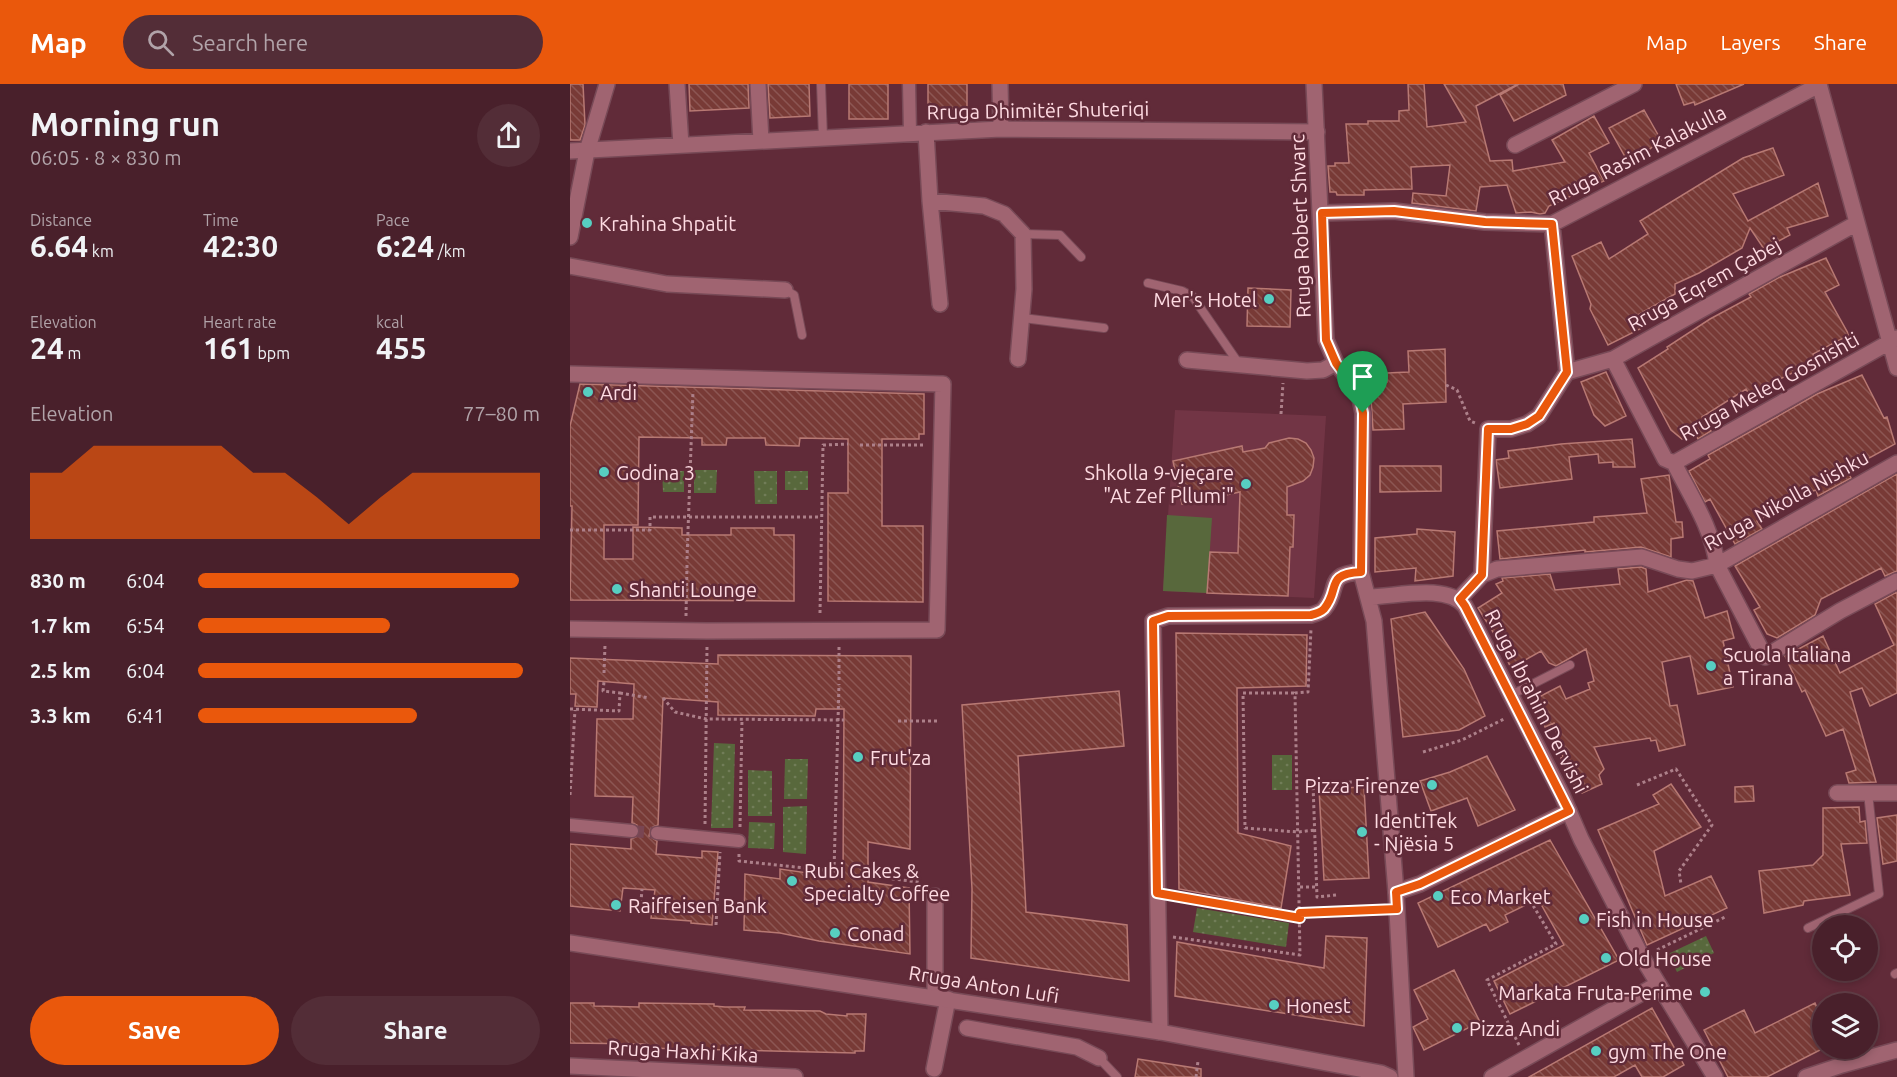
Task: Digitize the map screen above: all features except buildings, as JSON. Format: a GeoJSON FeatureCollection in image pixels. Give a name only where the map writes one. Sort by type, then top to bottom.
{"type":"FeatureCollection","features":[{"type":"Feature","properties":{"kind":"street"},"geometry":{"type":"LineString","coordinates":[[570,237],[587,151],[607,84]]}},
{"type":"Feature","properties":{"kind":"street"},"geometry":{"type":"LineString","coordinates":[[677,84],[681,145]]}},
{"type":"Feature","properties":{"kind":"street"},"geometry":{"type":"LineString","coordinates":[[758,84],[761,141]]}},
{"type":"Feature","properties":{"kind":"street"},"geometry":{"type":"LineString","coordinates":[[909,84],[930,201],[939,304]]}},
{"type":"Feature","properties":{"kind":"street"},"geometry":{"type":"LineString","coordinates":[[1000,84],[1001,129]]}},
{"type":"Feature","properties":{"kind":"street","name":"Rruga Robert Shvarc"},"geometry":{"type":"LineString","coordinates":[[1314,84],[1322,213],[1326,340],[1336,363],[1359,394],[1363,413],[1361,572],[1373,613],[1396,892],[1406,1077]]}},
{"type":"Feature","properties":{"kind":"street"},"geometry":{"type":"LineString","coordinates":[[1515,145],[1634,84]]}},
{"type":"Feature","properties":{"kind":"street"},"geometry":{"type":"LineString","coordinates":[[1819,84],[1857,223],[1893,340],[1897,368]]}},
{"type":"Feature","properties":{"kind":"street","name":"Rruga Rasim Kalakulla"},"geometry":{"type":"LineString","coordinates":[[1322,213],[1394,211],[1485,222],[1552,224],[1819,84]]}},
{"type":"Feature","properties":{"kind":"street","name":"Rruga Dhimitër Shuteriqi"},"geometry":{"type":"LineString","coordinates":[[570,151],[1001,129],[1317,132]]}},
{"type":"Feature","properties":{"kind":"street"},"geometry":{"type":"LineString","coordinates":[[930,201],[984,206],[1004,214],[1023,234],[1023,318],[1018,359]]}},
{"type":"Feature","properties":{"kind":"street","name":"Rruga Eqrem Çabej"},"geometry":{"type":"LineString","coordinates":[[1567,372],[1613,358],[1857,223]]}},
{"type":"Feature","properties":{"kind":"street"},"geometry":{"type":"LineString","coordinates":[[1482,575],[1488,429],[1511,429],[1527,424],[1539,416],[1567,372],[1552,224]]}},
{"type":"Feature","properties":{"kind":"street"},"geometry":{"type":"LineString","coordinates":[[570,266],[667,284],[785,290]]}},
{"type":"Feature","properties":{"kind":"street","name":"Rruga Meleq Gosnishti"},"geometry":{"type":"LineString","coordinates":[[1613,358],[1665,459],[1674,463],[1893,340]]}},
{"type":"Feature","properties":{"kind":"street"},"geometry":{"type":"LineString","coordinates":[[1187,360],[1315,371],[1323,370],[1336,363]]}},
{"type":"Feature","properties":{"kind":"street"},"geometry":{"type":"LineString","coordinates":[[570,374],[943,384],[938,630],[570,629]]}},
{"type":"Feature","properties":{"kind":"street"},"geometry":{"type":"LineString","coordinates":[[1674,463],[1707,529],[1716,552],[1717,565],[1765,657],[1840,611],[1897,581]]}},
{"type":"Feature","properties":{"kind":"street","name":"Rruga Nikolla Nishku"},"geometry":{"type":"LineString","coordinates":[[1482,575],[1497,569],[1642,557],[1678,569],[1692,571],[1717,565],[1897,463]]}},
{"type":"Feature","properties":{"kind":"street"},"geometry":{"type":"LineString","coordinates":[[1160,1032],[1153,621],[1168,616],[1311,615],[1323,610],[1340,576],[1361,572]]}},
{"type":"Feature","properties":{"kind":"street","name":"Rruga Ibrahim Dervishi"},"geometry":{"type":"LineString","coordinates":[[1482,575],[1460,599],[1519,710],[1581,839],[1642,957],[1715,1077]]}},
{"type":"Feature","properties":{"kind":"street"},"geometry":{"type":"LineString","coordinates":[[1368,597],[1442,593],[1460,599]]}},
{"type":"Feature","properties":{"kind":"street"},"geometry":{"type":"LineString","coordinates":[[1837,794],[1897,793]]}},
{"type":"Feature","properties":{"kind":"street"},"geometry":{"type":"LineString","coordinates":[[1396,892],[1420,884],[1569,811]]}},
{"type":"Feature","properties":{"kind":"street"},"geometry":{"type":"LineString","coordinates":[[570,825],[632,831]]}},
{"type":"Feature","properties":{"kind":"street"},"geometry":{"type":"LineString","coordinates":[[657,833],[740,841]]}},
{"type":"Feature","properties":{"kind":"street"},"geometry":{"type":"LineString","coordinates":[[934,1069],[941,998],[935,896]]}},
{"type":"Feature","properties":{"kind":"street","name":"Rruga Anton Lufi"},"geometry":{"type":"LineString","coordinates":[[570,942],[1160,1032],[1381,1073],[1390,1077]]}},
{"type":"Feature","properties":{"kind":"street"},"geometry":{"type":"LineString","coordinates":[[1492,1077],[1658,984]]}},
{"type":"Feature","properties":{"kind":"street"},"geometry":{"type":"LineString","coordinates":[[967,1028],[1077,1047],[1099,1058]]}},
{"type":"Feature","properties":{"kind":"street"},"geometry":{"type":"LineString","coordinates":[[1806,1077],[1897,1050]]}},
{"type":"Feature","properties":{"kind":"street","name":"Rruga Haxhi Kika"},"geometry":{"type":"LineString","coordinates":[[570,1066],[795,1077]]}},
{"type":"Feature","properties":{"kind":"lane"},"geometry":{"type":"LineString","coordinates":[[821,84],[823,137]]}},
{"type":"Feature","properties":{"kind":"lane"},"geometry":{"type":"LineString","coordinates":[[1023,234],[1060,235],[1081,257]]}},
{"type":"Feature","properties":{"kind":"lane"},"geometry":{"type":"LineString","coordinates":[[1148,283],[1182,291],[1193,297],[1240,365]]}},
{"type":"Feature","properties":{"kind":"lane"},"geometry":{"type":"LineString","coordinates":[[785,290],[794,295],[802,335]]}},
{"type":"Feature","properties":{"kind":"lane"},"geometry":{"type":"LineString","coordinates":[[1023,318],[1104,328]]}},
{"type":"Feature","properties":{"kind":"lane"},"geometry":{"type":"LineString","coordinates":[[1511,695],[1570,665]]}},
{"type":"Feature","properties":{"kind":"lane"},"geometry":{"type":"LineString","coordinates":[[1808,928],[1879,894],[1868,793]]}},
{"type":"Feature","properties":{"kind":"lane"},"geometry":{"type":"LineString","coordinates":[[1099,1058],[1117,1077]]}},
{"type":"Feature","properties":{"kind":"path"},"geometry":{"type":"LineString","coordinates":[[1281,414],[1284,369]]}},
{"type":"Feature","properties":{"kind":"path"},"geometry":{"type":"LineString","coordinates":[[686,631],[693,378]]}},
{"type":"Feature","properties":{"kind":"path"},"geometry":{"type":"LineString","coordinates":[[1446,385],[1457,390],[1470,421]]}},
{"type":"Feature","properties":{"kind":"path"},"geometry":{"type":"LineString","coordinates":[[819,630],[823,445],[848,444]]}},
{"type":"Feature","properties":{"kind":"path"},"geometry":{"type":"LineString","coordinates":[[860,445],[941,445]]}},
{"type":"Feature","properties":{"kind":"path"},"geometry":{"type":"LineString","coordinates":[[570,531],[650,530],[650,518],[821,517]]}},
{"type":"Feature","properties":{"kind":"path"},"geometry":{"type":"LineString","coordinates":[[1158,935],[1300,955],[1299,832],[1294,693],[1308,692],[1311,615]]}},
{"type":"Feature","properties":{"kind":"path"},"geometry":{"type":"LineString","coordinates":[[604,673],[606,630]]}},
{"type":"Feature","properties":{"kind":"path"},"geometry":{"type":"LineString","coordinates":[[834,872],[840,630]]}},
{"type":"Feature","properties":{"kind":"path"},"geometry":{"type":"LineString","coordinates":[[705,838],[707,631]]}},
{"type":"Feature","properties":{"kind":"path"},"geometry":{"type":"LineString","coordinates":[[604,682],[603,691],[649,698]]}},
{"type":"Feature","properties":{"kind":"path"},"geometry":{"type":"LineString","coordinates":[[570,795],[572,710],[619,711],[620,693]]}},
{"type":"Feature","properties":{"kind":"path"},"geometry":{"type":"LineString","coordinates":[[1299,693],[1243,693],[1245,828],[1299,832],[1315,830]]}},
{"type":"Feature","properties":{"kind":"path"},"geometry":{"type":"LineString","coordinates":[[663,699],[675,712],[706,719],[844,720]]}},
{"type":"Feature","properties":{"kind":"path"},"geometry":{"type":"LineString","coordinates":[[1237,700],[1243,700]]}},
{"type":"Feature","properties":{"kind":"path"},"geometry":{"type":"LineString","coordinates":[[1422,752],[1462,740],[1519,710]]}},
{"type":"Feature","properties":{"kind":"path"},"geometry":{"type":"LineString","coordinates":[[742,720],[738,861],[843,872]]}},
{"type":"Feature","properties":{"kind":"path"},"geometry":{"type":"LineString","coordinates":[[898,721],[937,721]]}},
{"type":"Feature","properties":{"kind":"path"},"geometry":{"type":"LineString","coordinates":[[1637,785],[1676,769],[1712,825],[1679,870],[1681,884]]}},
{"type":"Feature","properties":{"kind":"path"},"geometry":{"type":"LineString","coordinates":[[1336,895],[1317,897],[1313,784],[1387,780]]}},
{"type":"Feature","properties":{"kind":"path"},"geometry":{"type":"LineString","coordinates":[[1238,813],[1245,813]]}},
{"type":"Feature","properties":{"kind":"path"},"geometry":{"type":"LineString","coordinates":[[716,925],[721,839]]}},
{"type":"Feature","properties":{"kind":"path"},"geometry":{"type":"LineString","coordinates":[[868,876],[919,882]]}},
{"type":"Feature","properties":{"kind":"path"},"geometry":{"type":"LineString","coordinates":[[1300,887],[1317,887]]}},
{"type":"Feature","properties":{"kind":"path"},"geometry":{"type":"LineString","coordinates":[[640,915],[642,889]]}},
{"type":"Feature","properties":{"kind":"path"},"geometry":{"type":"LineString","coordinates":[[1157,893],[1300,916],[1397,909]]}},
{"type":"Feature","properties":{"kind":"path"},"geometry":{"type":"LineString","coordinates":[[1526,1058],[1487,980],[1556,944],[1531,902]]}},
{"type":"Feature","properties":{"kind":"path"},"geometry":{"type":"LineString","coordinates":[[1642,957],[1727,916]]}},
{"type":"Feature","properties":{"kind":"path"},"geometry":{"type":"LineString","coordinates":[[1196,1077],[1198,1062]]}},
{"type":"Feature","properties":{"kind":"shaded area","name":"Shkolla 9-vjeçare \"At Zef Pllumi\""},"geometry":{"type":"Polygon","coordinates":[[[1175,410],[1326,416],[1314,598],[1163,591],[1175,410]]]}},
{"type":"Feature","properties":{"kind":"green space"},"geometry":{"type":"Polygon","coordinates":[[[694,470],[717,470],[716,493],[694,493],[694,470]]]}},
{"type":"Feature","properties":{"kind":"green space"},"geometry":{"type":"Polygon","coordinates":[[[662,471],[684,471],[684,492],[663,492],[662,471]]]}},
{"type":"Feature","properties":{"kind":"green space"},"geometry":{"type":"Polygon","coordinates":[[[754,471],[777,471],[777,504],[755,504],[754,471]]]}},
{"type":"Feature","properties":{"kind":"green space"},"geometry":{"type":"Polygon","coordinates":[[[785,471],[808,471],[808,490],[785,490],[785,471]]]}},
{"type":"Feature","properties":{"kind":"green space"},"geometry":{"type":"Polygon","coordinates":[[[1167,515],[1212,518],[1207,593],[1163,591],[1167,515]]]}},
{"type":"Feature","properties":{"kind":"green space"},"geometry":{"type":"Polygon","coordinates":[[[714,743],[735,744],[733,828],[711,828],[714,743]]]}},
{"type":"Feature","properties":{"kind":"green space"},"geometry":{"type":"Polygon","coordinates":[[[1272,755],[1292,755],[1292,790],[1272,790],[1272,755]]]}},
{"type":"Feature","properties":{"kind":"green space"},"geometry":{"type":"Polygon","coordinates":[[[785,759],[808,759],[807,799],[784,799],[785,759]]]}},
{"type":"Feature","properties":{"kind":"green space"},"geometry":{"type":"Polygon","coordinates":[[[748,770],[772,771],[772,816],[748,816],[748,770]]]}},
{"type":"Feature","properties":{"kind":"green space"},"geometry":{"type":"Polygon","coordinates":[[[807,806],[806,854],[783,852],[783,807],[807,806]]]}},
{"type":"Feature","properties":{"kind":"green space"},"geometry":{"type":"Polygon","coordinates":[[[749,822],[775,823],[774,849],[748,848],[749,822]]]}},
{"type":"Feature","properties":{"kind":"green space"},"geometry":{"type":"Polygon","coordinates":[[[1197,908],[1289,923],[1286,947],[1193,932],[1197,908]]]}},
{"type":"Feature","properties":{"kind":"green space"},"geometry":{"type":"Polygon","coordinates":[[[1706,936],[1714,953],[1677,972],[1668,954],[1706,936]]]}},
{"type":"Feature","properties":{"kind":"tunnel"},"geometry":{"type":"LineString","coordinates":[[632,831],[657,833]]}},
{"type":"Feature","properties":{"kind":"place","name":"Krahina Shpatit"},"geometry":{"type":"Point","coordinates":[587,223]}},
{"type":"Feature","properties":{"kind":"place","name":"Mer's Hotel"},"geometry":{"type":"Point","coordinates":[1269,299]}},
{"type":"Feature","properties":{"kind":"place","name":"Ardi"},"geometry":{"type":"Point","coordinates":[588,392]}},
{"type":"Feature","properties":{"kind":"place","name":"Godina 3"},"geometry":{"type":"Point","coordinates":[604,472]}},
{"type":"Feature","properties":{"kind":"place","name":"Shkolla 9-vjeçare \"At Zef Pllumi\""},"geometry":{"type":"Point","coordinates":[1246,484]}},
{"type":"Feature","properties":{"kind":"place","name":"Shanti Lounge"},"geometry":{"type":"Point","coordinates":[617,589]}},
{"type":"Feature","properties":{"kind":"place","name":"Scuola Italiana a Tirana"},"geometry":{"type":"Point","coordinates":[1711,666]}},
{"type":"Feature","properties":{"kind":"place","name":"Frut'za"},"geometry":{"type":"Point","coordinates":[858,757]}},
{"type":"Feature","properties":{"kind":"place","name":"Pizza Firenze"},"geometry":{"type":"Point","coordinates":[1432,785]}},
{"type":"Feature","properties":{"kind":"place","name":"IdentiTek - Njësia 5"},"geometry":{"type":"Point","coordinates":[1362,832]}},
{"type":"Feature","properties":{"kind":"place","name":"Rubi Cakes & Specialty Coffee"},"geometry":{"type":"Point","coordinates":[792,881]}},
{"type":"Feature","properties":{"kind":"place","name":"Eco Market"},"geometry":{"type":"Point","coordinates":[1438,896]}},
{"type":"Feature","properties":{"kind":"place","name":"Raiffeisen Bank"},"geometry":{"type":"Point","coordinates":[616,905]}},
{"type":"Feature","properties":{"kind":"place","name":"Fish in House"},"geometry":{"type":"Point","coordinates":[1584,919]}},
{"type":"Feature","properties":{"kind":"place","name":"Conad"},"geometry":{"type":"Point","coordinates":[835,933]}},
{"type":"Feature","properties":{"kind":"place","name":"Old House"},"geometry":{"type":"Point","coordinates":[1606,958]}},
{"type":"Feature","properties":{"kind":"place","name":"Markata Fruta-Perime"},"geometry":{"type":"Point","coordinates":[1705,992]}},
{"type":"Feature","properties":{"kind":"place","name":"Honest"},"geometry":{"type":"Point","coordinates":[1274,1005]}},
{"type":"Feature","properties":{"kind":"place","name":"Pizza Andi"},"geometry":{"type":"Point","coordinates":[1457,1028]}},
{"type":"Feature","properties":{"kind":"place","name":"gym The One"},"geometry":{"type":"Point","coordinates":[1596,1051]}},
{"type":"Feature","properties":{"kind":"route"},"geometry":{"type":"LineString","coordinates":[[1394,211],[1485,222],[1552,224],[1567,372],[1539,416],[1527,424],[1511,429],[1488,429],[1482,575],[1460,599],[1569,811],[1420,884],[1396,892],[1397,909],[1300,913],[1300,918],[1157,893],[1153,621],[1168,616],[1196,615],[1297,616],[1311,615],[1323,610],[1340,576],[1361,572],[1363,413],[1359,394],[1336,363],[1326,340],[1322,213],[1394,211]]}}]}
